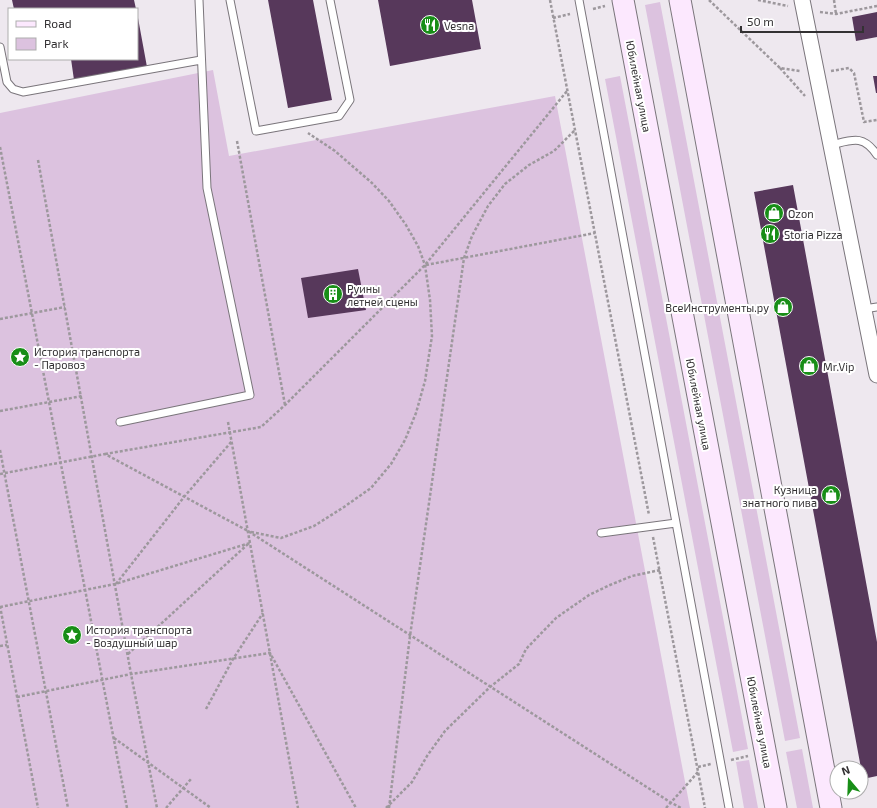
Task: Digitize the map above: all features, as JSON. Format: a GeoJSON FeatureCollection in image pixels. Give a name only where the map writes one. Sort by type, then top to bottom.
{"type":"FeatureCollection","features":[{"type":"Feature","properties":{"kind":"main road","name":"Юбилейная улица"},"geometry":{"type":"LineString","coordinates":[[623,0],[776,808]]}},
{"type":"Feature","properties":{"kind":"main road"},"geometry":{"type":"LineString","coordinates":[[680,0],[831,808]]}},
{"type":"Feature","properties":{"kind":"street"},"geometry":{"type":"LineString","coordinates":[[803,5],[831,145],[871,308],[877,374]]}},
{"type":"Feature","properties":{"kind":"lane"},"geometry":{"type":"LineString","coordinates":[[120,422],[250,395],[207,188],[199,0]]}},
{"type":"Feature","properties":{"kind":"lane"},"geometry":{"type":"LineString","coordinates":[[230,0],[256,131],[339,116],[350,100],[330,0]]}},
{"type":"Feature","properties":{"kind":"lane"},"geometry":{"type":"LineString","coordinates":[[579,0],[729,808]]}},
{"type":"Feature","properties":{"kind":"lane"},"geometry":{"type":"LineString","coordinates":[[0,47],[7,82],[14,89],[23,92],[201,60]]}},
{"type":"Feature","properties":{"kind":"lane"},"geometry":{"type":"LineString","coordinates":[[831,145],[851,140],[863,141],[870,145],[877,155]]}},
{"type":"Feature","properties":{"kind":"lane"},"geometry":{"type":"LineString","coordinates":[[601,533],[676,523]]}},
{"type":"Feature","properties":{"kind":"path"},"geometry":{"type":"LineString","coordinates":[[550,0],[705,808]]}},
{"type":"Feature","properties":{"kind":"path"},"geometry":{"type":"LineString","coordinates":[[708,0],[780,68],[806,97]]}},
{"type":"Feature","properties":{"kind":"path"},"geometry":{"type":"LineString","coordinates":[[758,0],[803,5]]}},
{"type":"Feature","properties":{"kind":"path"},"geometry":{"type":"LineString","coordinates":[[834,0],[836,14],[877,6]]}},
{"type":"Feature","properties":{"kind":"path"},"geometry":{"type":"LineString","coordinates":[[780,68],[817,74],[849,68],[854,73],[864,122],[877,120]]}},
{"type":"Feature","properties":{"kind":"path"},"geometry":{"type":"LineString","coordinates":[[0,474],[92,456],[261,427],[425,266],[567,90]]}},
{"type":"Feature","properties":{"kind":"path"},"geometry":{"type":"LineString","coordinates":[[248,531],[281,538],[314,526],[371,488],[391,464],[406,440],[416,413],[425,381],[432,336],[430,300],[425,266],[418,246],[406,225],[389,201],[372,183],[334,151],[296,124]]}},
{"type":"Feature","properties":{"kind":"path"},"geometry":{"type":"LineString","coordinates":[[388,807],[410,636],[464,258],[472,236],[488,206],[505,184],[529,165],[554,151],[575,130]]}},
{"type":"Feature","properties":{"kind":"path"},"geometry":{"type":"LineString","coordinates":[[237,141],[285,405]]}},
{"type":"Feature","properties":{"kind":"path"},"geometry":{"type":"LineString","coordinates":[[0,147],[127,808]]}},
{"type":"Feature","properties":{"kind":"path"},"geometry":{"type":"LineString","coordinates":[[38,160],[66,307],[131,674],[157,808]]}},
{"type":"Feature","properties":{"kind":"path"},"geometry":{"type":"LineString","coordinates":[[425,266],[594,233]]}},
{"type":"Feature","properties":{"kind":"path"},"geometry":{"type":"LineString","coordinates":[[0,319],[66,307]]}},
{"type":"Feature","properties":{"kind":"path"},"geometry":{"type":"LineString","coordinates":[[0,411],[82,396]]}},
{"type":"Feature","properties":{"kind":"path"},"geometry":{"type":"LineString","coordinates":[[228,422],[298,808]]}},
{"type":"Feature","properties":{"kind":"path"},"geometry":{"type":"LineString","coordinates":[[115,584],[184,497],[232,441]]}},
{"type":"Feature","properties":{"kind":"path"},"geometry":{"type":"LineString","coordinates":[[0,450],[68,808]]}},
{"type":"Feature","properties":{"kind":"path"},"geometry":{"type":"LineString","coordinates":[[105,454],[248,531],[681,808]]}},
{"type":"Feature","properties":{"kind":"path"},"geometry":{"type":"LineString","coordinates":[[38,808],[0,607],[115,584],[250,543]]}},
{"type":"Feature","properties":{"kind":"path"},"geometry":{"type":"LineString","coordinates":[[128,654],[250,543]]}},
{"type":"Feature","properties":{"kind":"path"},"geometry":{"type":"LineString","coordinates":[[388,807],[412,782],[427,756],[445,731],[490,687],[519,664],[526,649],[556,618],[589,595],[632,576],[660,570]]}},
{"type":"Feature","properties":{"kind":"path"},"geometry":{"type":"LineString","coordinates":[[206,709],[233,659],[263,612]]}},
{"type":"Feature","properties":{"kind":"path"},"geometry":{"type":"LineString","coordinates":[[0,646],[7,645]]}},
{"type":"Feature","properties":{"kind":"path"},"geometry":{"type":"LineString","coordinates":[[17,697],[131,674],[270,653]]}},
{"type":"Feature","properties":{"kind":"path"},"geometry":{"type":"LineString","coordinates":[[270,653],[356,808]]}},
{"type":"Feature","properties":{"kind":"path"},"geometry":{"type":"LineString","coordinates":[[114,737],[211,808]]}},
{"type":"Feature","properties":{"kind":"path"},"geometry":{"type":"LineString","coordinates":[[666,808],[698,771]]}},
{"type":"Feature","properties":{"kind":"path"},"geometry":{"type":"LineString","coordinates":[[166,808],[191,779]]}},
{"type":"Feature","properties":{"kind":"green space"},"geometry":{"type":"Polygon","coordinates":[[[660,2],[800,738],[785,741],[645,5],[660,2]]]}},
{"type":"Feature","properties":{"kind":"green space"},"geometry":{"type":"Polygon","coordinates":[[[213,70],[229,156],[555,96],[690,808],[0,808],[0,113],[213,70]]]}},
{"type":"Feature","properties":{"kind":"green space"},"geometry":{"type":"Polygon","coordinates":[[[620,76],[748,749],[733,752],[605,79],[620,76]]]}},
{"type":"Feature","properties":{"kind":"green space"},"geometry":{"type":"Polygon","coordinates":[[[802,749],[813,808],[797,808],[786,752],[802,749]]]}},
{"type":"Feature","properties":{"kind":"green space"},"geometry":{"type":"Polygon","coordinates":[[[749,760],[758,808],[744,808],[736,762],[749,760]]]}},
{"type":"Feature","properties":{"kind":"building"},"geometry":{"type":"Polygon","coordinates":[[[12,0],[134,0],[136,8],[14,8],[12,0]]]}},
{"type":"Feature","properties":{"kind":"building"},"geometry":{"type":"Polygon","coordinates":[[[268,0],[313,0],[332,100],[288,108],[268,0]]]}},
{"type":"Feature","properties":{"kind":"building","name":"Vesna"},"geometry":{"type":"Polygon","coordinates":[[[378,0],[472,0],[481,49],[390,66],[378,0]]]}},
{"type":"Feature","properties":{"kind":"building"},"geometry":{"type":"Polygon","coordinates":[[[877,12],[877,37],[856,41],[852,17],[877,12]]]}},
{"type":"Feature","properties":{"kind":"building"},"geometry":{"type":"Polygon","coordinates":[[[138,18],[147,67],[74,80],[71,60],[138,60],[138,18]]]}},
{"type":"Feature","properties":{"kind":"building"},"geometry":{"type":"Polygon","coordinates":[[[873,76],[877,76],[877,93],[876,93],[873,76]]]}},
{"type":"Feature","properties":{"kind":"building"},"geometry":{"type":"Polygon","coordinates":[[[793,185],[877,642],[877,776],[869,778],[869,760],[859,760],[754,192],[793,185]]]}},
{"type":"Feature","properties":{"kind":"building","name":"Руины летней сцены"},"geometry":{"type":"Polygon","coordinates":[[[358,269],[366,310],[308,318],[301,278],[358,269]]]}},
{"type":"Feature","properties":{"kind":"place","name":"Vesna"},"geometry":{"type":"Point","coordinates":[430,25]}},
{"type":"Feature","properties":{"kind":"place","name":"Ozon"},"geometry":{"type":"Point","coordinates":[774,213]}},
{"type":"Feature","properties":{"kind":"place","name":"Storia Pizza"},"geometry":{"type":"Point","coordinates":[770,234]}},
{"type":"Feature","properties":{"kind":"place","name":"Руины летней сцены"},"geometry":{"type":"Point","coordinates":[333,294]}},
{"type":"Feature","properties":{"kind":"place","name":"ВсеИнструменты.ру"},"geometry":{"type":"Point","coordinates":[783,307]}},
{"type":"Feature","properties":{"kind":"place","name":"История транспорта - Паровоз"},"geometry":{"type":"Point","coordinates":[20,357]}},
{"type":"Feature","properties":{"kind":"place","name":"Mr.Vip"},"geometry":{"type":"Point","coordinates":[809,366]}},
{"type":"Feature","properties":{"kind":"place","name":"Кузница знатного пива"},"geometry":{"type":"Point","coordinates":[831,495]}},
{"type":"Feature","properties":{"kind":"place","name":"История транспорта - Воздушный шар"},"geometry":{"type":"Point","coordinates":[72,635]}}]}
